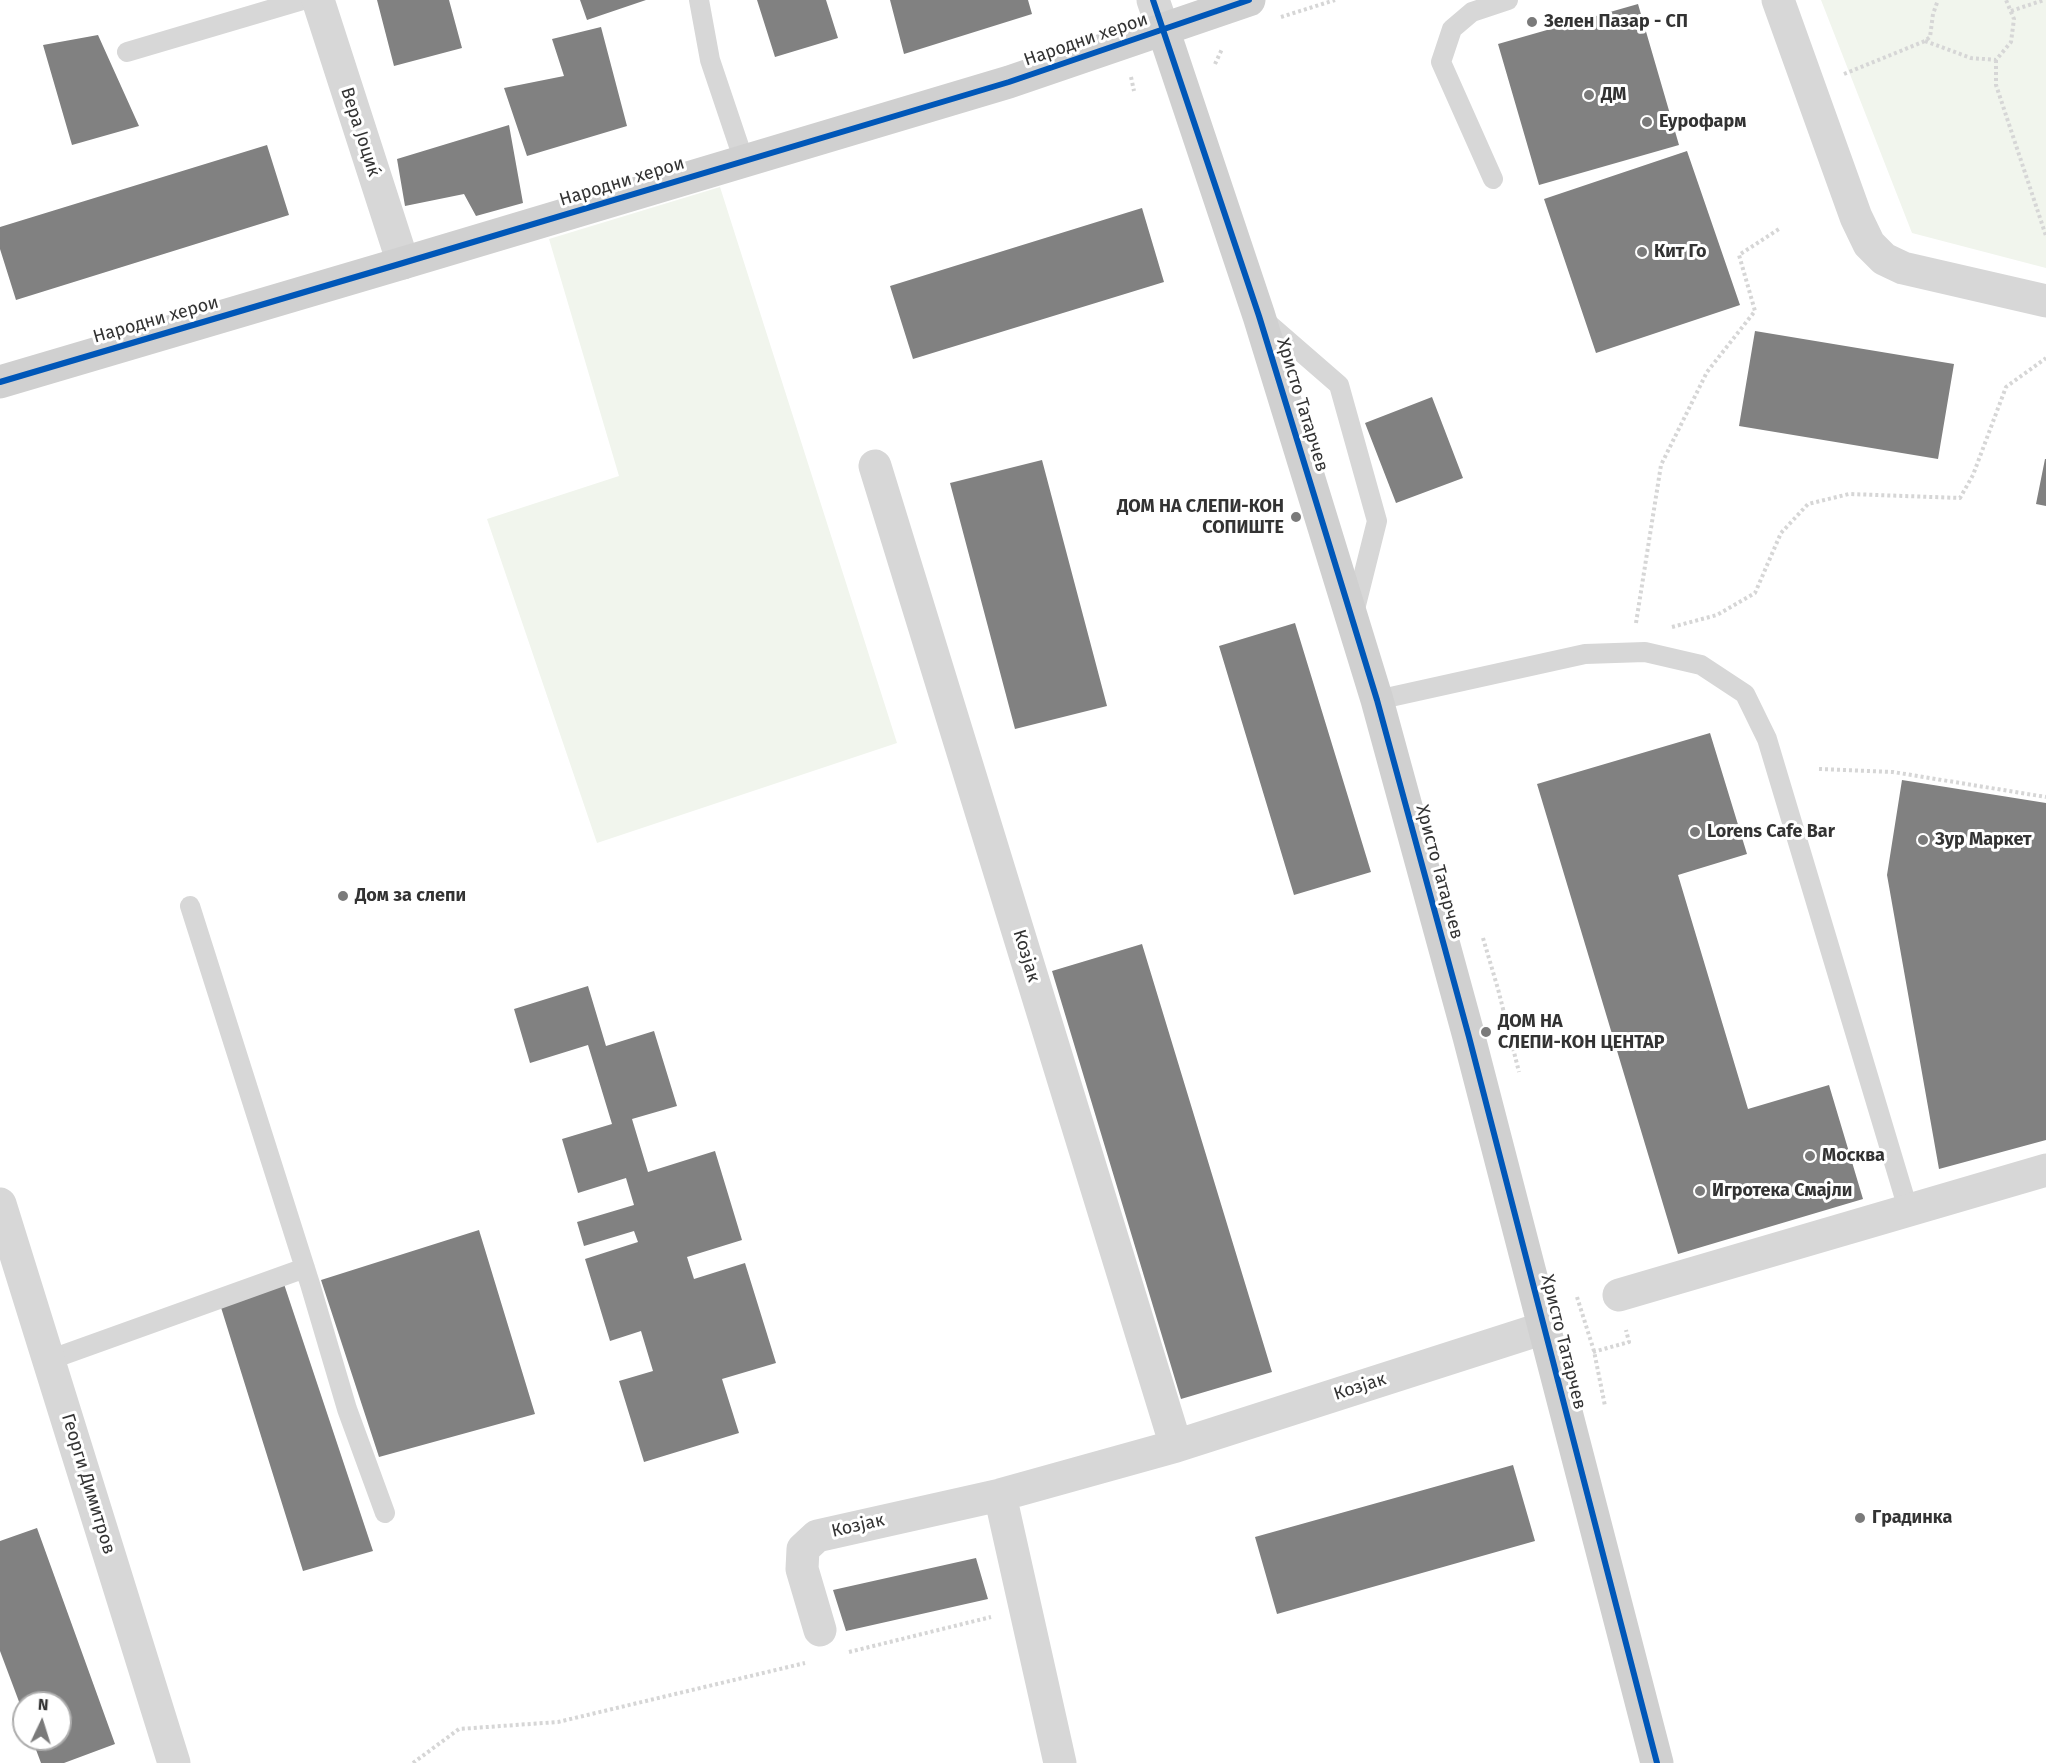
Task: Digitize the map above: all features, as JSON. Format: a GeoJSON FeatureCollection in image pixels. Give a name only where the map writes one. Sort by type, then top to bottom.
{"type":"FeatureCollection","features":[{"type":"Feature","properties":{"kind":"street","name":"Вера Јоциќ"},"geometry":{"type":"LineString","coordinates":[[318,0],[404,264]]}},
{"type":"Feature","properties":{"kind":"street","name":"Народни херои"},"geometry":{"type":"LineString","coordinates":[[0,381],[404,264],[1009,82],[1158,14],[1249,0]]}},
{"type":"Feature","properties":{"kind":"street"},"geometry":{"type":"LineString","coordinates":[[1778,0],[1856,217],[1869,244],[1884,259],[1903,268],[2046,301]]}},
{"type":"Feature","properties":{"kind":"street","name":"Христо Татарчев"},"geometry":{"type":"LineString","coordinates":[[1158,14],[1259,316],[1377,700],[1469,1037],[1657,1763]]}},
{"type":"Feature","properties":{"kind":"street","name":"Козјак"},"geometry":{"type":"LineString","coordinates":[[875,466],[1176,1446]]}},
{"type":"Feature","properties":{"kind":"street"},"geometry":{"type":"LineString","coordinates":[[1619,1295],[2046,1170]]}},
{"type":"Feature","properties":{"kind":"street","name":"Георги Димитров"},"geometry":{"type":"LineString","coordinates":[[0,1204],[174,1763]]}},
{"type":"Feature","properties":{"kind":"street","name":"Козјак"},"geometry":{"type":"LineString","coordinates":[[826,1648],[802,1569],[803,1549],[817,1536],[1000,1495],[1176,1446],[1544,1328]]}},
{"type":"Feature","properties":{"kind":"street"},"geometry":{"type":"LineString","coordinates":[[1000,1495],[1060,1763]]}},
{"type":"Feature","properties":{"kind":"lane"},"geometry":{"type":"LineString","coordinates":[[127,52],[303,0]]}},
{"type":"Feature","properties":{"kind":"lane"},"geometry":{"type":"LineString","coordinates":[[699,0],[710,60],[744,161]]}},
{"type":"Feature","properties":{"kind":"lane"},"geometry":{"type":"LineString","coordinates":[[1492,179],[1441,62],[1452,29],[1472,12],[1508,0]]}},
{"type":"Feature","properties":{"kind":"lane"},"geometry":{"type":"LineString","coordinates":[[1259,316],[1339,384],[1377,521],[1353,618]]}},
{"type":"Feature","properties":{"kind":"lane"},"geometry":{"type":"LineString","coordinates":[[1377,700],[1585,654],[1646,652],[1701,665],[1745,693],[1767,739],[1908,1209]]}},
{"type":"Feature","properties":{"kind":"lane"},"geometry":{"type":"LineString","coordinates":[[190,906],[305,1268],[347,1409],[385,1513]]}},
{"type":"Feature","properties":{"kind":"lane"},"geometry":{"type":"LineString","coordinates":[[49,1360],[305,1268]]}},
{"type":"Feature","properties":{"kind":"path"},"geometry":{"type":"LineString","coordinates":[[1810,88],[1925,41],[1930,37],[1933,14],[1938,0]]}},
{"type":"Feature","properties":{"kind":"path"},"geometry":{"type":"LineString","coordinates":[[2006,0],[2014,20],[2011,42],[1996,60],[1996,85],[2046,236]]}},
{"type":"Feature","properties":{"kind":"path"},"geometry":{"type":"LineString","coordinates":[[2011,11],[2044,0]]}},
{"type":"Feature","properties":{"kind":"path"},"geometry":{"type":"LineString","coordinates":[[1925,41],[1971,58],[1996,60]]}},
{"type":"Feature","properties":{"kind":"path"},"geometry":{"type":"LineString","coordinates":[[1635,630],[1661,465],[1707,372],[1755,311],[1739,255],[1779,229]]}},
{"type":"Feature","properties":{"kind":"path"},"geometry":{"type":"LineString","coordinates":[[1669,627],[1717,615],[1755,592],[1781,533],[1808,504],[1849,494],[1960,498],[1972,476],[2006,387],[2046,358]]}},
{"type":"Feature","properties":{"kind":"path"},"geometry":{"type":"LineString","coordinates":[[1819,769],[1893,772],[2046,797]]}},
{"type":"Feature","properties":{"kind":"path"},"geometry":{"type":"LineString","coordinates":[[413,1763],[459,1728],[558,1722],[805,1663],[826,1648],[1026,1608]]}},
{"type":"Feature","properties":{"kind":"path"},"geometry":{"type":"LineString","coordinates":[[805,1663],[826,1648]]}},
{"type":"Feature","properties":{"kind":"shaded area"},"geometry":{"type":"Polygon","coordinates":[[[1821,0],[2046,0],[2046,268],[1912,233],[1821,0]]]}},
{"type":"Feature","properties":{"kind":"shaded area"},"geometry":{"type":"Polygon","coordinates":[[[720,187],[897,743],[597,843],[487,519],[619,476],[549,239],[720,187]]]}},
{"type":"Feature","properties":{"kind":"building"},"geometry":{"type":"Polygon","coordinates":[[[377,0],[449,0],[462,48],[394,66],[377,0]]]}},
{"type":"Feature","properties":{"kind":"building"},"geometry":{"type":"Polygon","coordinates":[[[580,0],[646,0],[587,20],[580,0]]]}},
{"type":"Feature","properties":{"kind":"building"},"geometry":{"type":"Polygon","coordinates":[[[757,0],[826,0],[838,38],[775,57],[757,0]]]}},
{"type":"Feature","properties":{"kind":"building"},"geometry":{"type":"Polygon","coordinates":[[[890,0],[1028,0],[1032,14],[904,54],[890,0]]]}},
{"type":"Feature","properties":{"kind":"building","name":"ДМ"},"geometry":{"type":"Polygon","coordinates":[[[1638,4],[1679,145],[1539,185],[1498,44],[1638,4]]]}},
{"type":"Feature","properties":{"kind":"building"},"geometry":{"type":"Polygon","coordinates":[[[601,27],[627,126],[527,156],[504,88],[564,76],[552,39],[601,27]]]}},
{"type":"Feature","properties":{"kind":"building"},"geometry":{"type":"Polygon","coordinates":[[[98,35],[139,126],[72,145],[43,45],[98,35]]]}},
{"type":"Feature","properties":{"kind":"building"},"geometry":{"type":"Polygon","coordinates":[[[509,125],[523,203],[476,216],[464,194],[405,206],[397,159],[509,125]]]}},
{"type":"Feature","properties":{"kind":"building"},"geometry":{"type":"Polygon","coordinates":[[[267,145],[289,215],[16,300],[0,249],[0,227],[267,145]]]}},
{"type":"Feature","properties":{"kind":"building","name":"Кит Го"},"geometry":{"type":"Polygon","coordinates":[[[1687,151],[1740,305],[1596,353],[1544,199],[1687,151]]]}},
{"type":"Feature","properties":{"kind":"building"},"geometry":{"type":"Polygon","coordinates":[[[1142,208],[1164,282],[913,359],[890,286],[1142,208]]]}},
{"type":"Feature","properties":{"kind":"building"},"geometry":{"type":"Polygon","coordinates":[[[1755,331],[1954,364],[1938,459],[1739,426],[1755,331]]]}},
{"type":"Feature","properties":{"kind":"building"},"geometry":{"type":"Polygon","coordinates":[[[1432,397],[1463,478],[1396,503],[1365,423],[1432,397]]]}},
{"type":"Feature","properties":{"kind":"building"},"geometry":{"type":"Polygon","coordinates":[[[2046,459],[2046,506],[2036,504],[2046,459]]]}},
{"type":"Feature","properties":{"kind":"building"},"geometry":{"type":"Polygon","coordinates":[[[1042,460],[1107,706],[1015,729],[950,483],[1042,460]]]}},
{"type":"Feature","properties":{"kind":"building"},"geometry":{"type":"Polygon","coordinates":[[[1295,623],[1371,872],[1294,895],[1219,646],[1295,623]]]}},
{"type":"Feature","properties":{"kind":"building"},"geometry":{"type":"Polygon","coordinates":[[[1710,733],[1747,854],[1678,875],[1748,1109],[1829,1085],[1863,1199],[1678,1254],[1537,784],[1710,733]]]}},
{"type":"Feature","properties":{"kind":"building"},"geometry":{"type":"Polygon","coordinates":[[[1902,780],[2046,803],[2046,1140],[1939,1169],[1887,875],[1902,780]]]}},
{"type":"Feature","properties":{"kind":"building"},"geometry":{"type":"Polygon","coordinates":[[[1142,944],[1272,1372],[1181,1399],[1052,971],[1142,944]]]}},
{"type":"Feature","properties":{"kind":"building"},"geometry":{"type":"Polygon","coordinates":[[[588,986],[606,1046],[654,1031],[677,1106],[632,1119],[648,1172],[715,1151],[742,1240],[687,1257],[694,1279],[745,1263],[776,1363],[722,1379],[739,1433],[644,1462],[619,1381],[653,1371],[641,1331],[610,1341],[585,1259],[638,1242],[634,1231],[584,1246],[577,1222],[634,1205],[626,1178],[578,1193],[562,1139],[612,1124],[588,1045],[530,1063],[514,1009],[588,986]]]}},
{"type":"Feature","properties":{"kind":"building"},"geometry":{"type":"Polygon","coordinates":[[[479,1230],[535,1414],[379,1457],[321,1280],[479,1230]]]}},
{"type":"Feature","properties":{"kind":"building"},"geometry":{"type":"Polygon","coordinates":[[[282,1278],[373,1551],[303,1571],[219,1301],[282,1278]]]}},
{"type":"Feature","properties":{"kind":"building"},"geometry":{"type":"Polygon","coordinates":[[[1513,1465],[1535,1541],[1277,1614],[1255,1537],[1513,1465]]]}},
{"type":"Feature","properties":{"kind":"building"},"geometry":{"type":"Polygon","coordinates":[[[37,1528],[115,1744],[64,1763],[41,1763],[36,1751],[72,1751],[72,1691],[15,1691],[0,1651],[0,1541],[37,1528]]]}},
{"type":"Feature","properties":{"kind":"building"},"geometry":{"type":"Polygon","coordinates":[[[976,1558],[988,1599],[846,1631],[833,1590],[976,1558]]]}},
{"type":"Feature","properties":{"kind":"cycle path"},"geometry":{"type":"LineString","coordinates":[[1153,0],[1259,316],[1377,700],[1469,1037],[1657,1763]]}},
{"type":"Feature","properties":{"kind":"cycle path"},"geometry":{"type":"LineString","coordinates":[[0,382],[1009,82],[1249,0]]}},
{"type":"Feature","properties":{"kind":"place","name":"Зелен Пазар - СП"},"geometry":{"type":"Point","coordinates":[1532,22]}},
{"type":"Feature","properties":{"kind":"place","name":"ДМ"},"geometry":{"type":"Point","coordinates":[1589,95]}},
{"type":"Feature","properties":{"kind":"place","name":"Еурофарм"},"geometry":{"type":"Point","coordinates":[1647,122]}},
{"type":"Feature","properties":{"kind":"place","name":"Кит Го"},"geometry":{"type":"Point","coordinates":[1642,252]}},
{"type":"Feature","properties":{"kind":"place","name":"ДОМ НА СЛЕПИ-КОН СОПИШТЕ"},"geometry":{"type":"Point","coordinates":[1296,517]}},
{"type":"Feature","properties":{"kind":"place","name":"Lorens Cafe Bar"},"geometry":{"type":"Point","coordinates":[1695,832]}},
{"type":"Feature","properties":{"kind":"place","name":"Зур Маркет"},"geometry":{"type":"Point","coordinates":[1923,840]}},
{"type":"Feature","properties":{"kind":"place","name":"Дом за слепи"},"geometry":{"type":"Point","coordinates":[343,896]}},
{"type":"Feature","properties":{"kind":"place","name":"ДОМ НА СЛЕПИ-КОН ЦЕНТАР"},"geometry":{"type":"Point","coordinates":[1486,1032]}},
{"type":"Feature","properties":{"kind":"place","name":"Москва"},"geometry":{"type":"Point","coordinates":[1810,1156]}},
{"type":"Feature","properties":{"kind":"place","name":"Игротека Смајли"},"geometry":{"type":"Point","coordinates":[1700,1191]}},
{"type":"Feature","properties":{"kind":"place","name":"Градинка"},"geometry":{"type":"Point","coordinates":[1860,1518]}}]}
